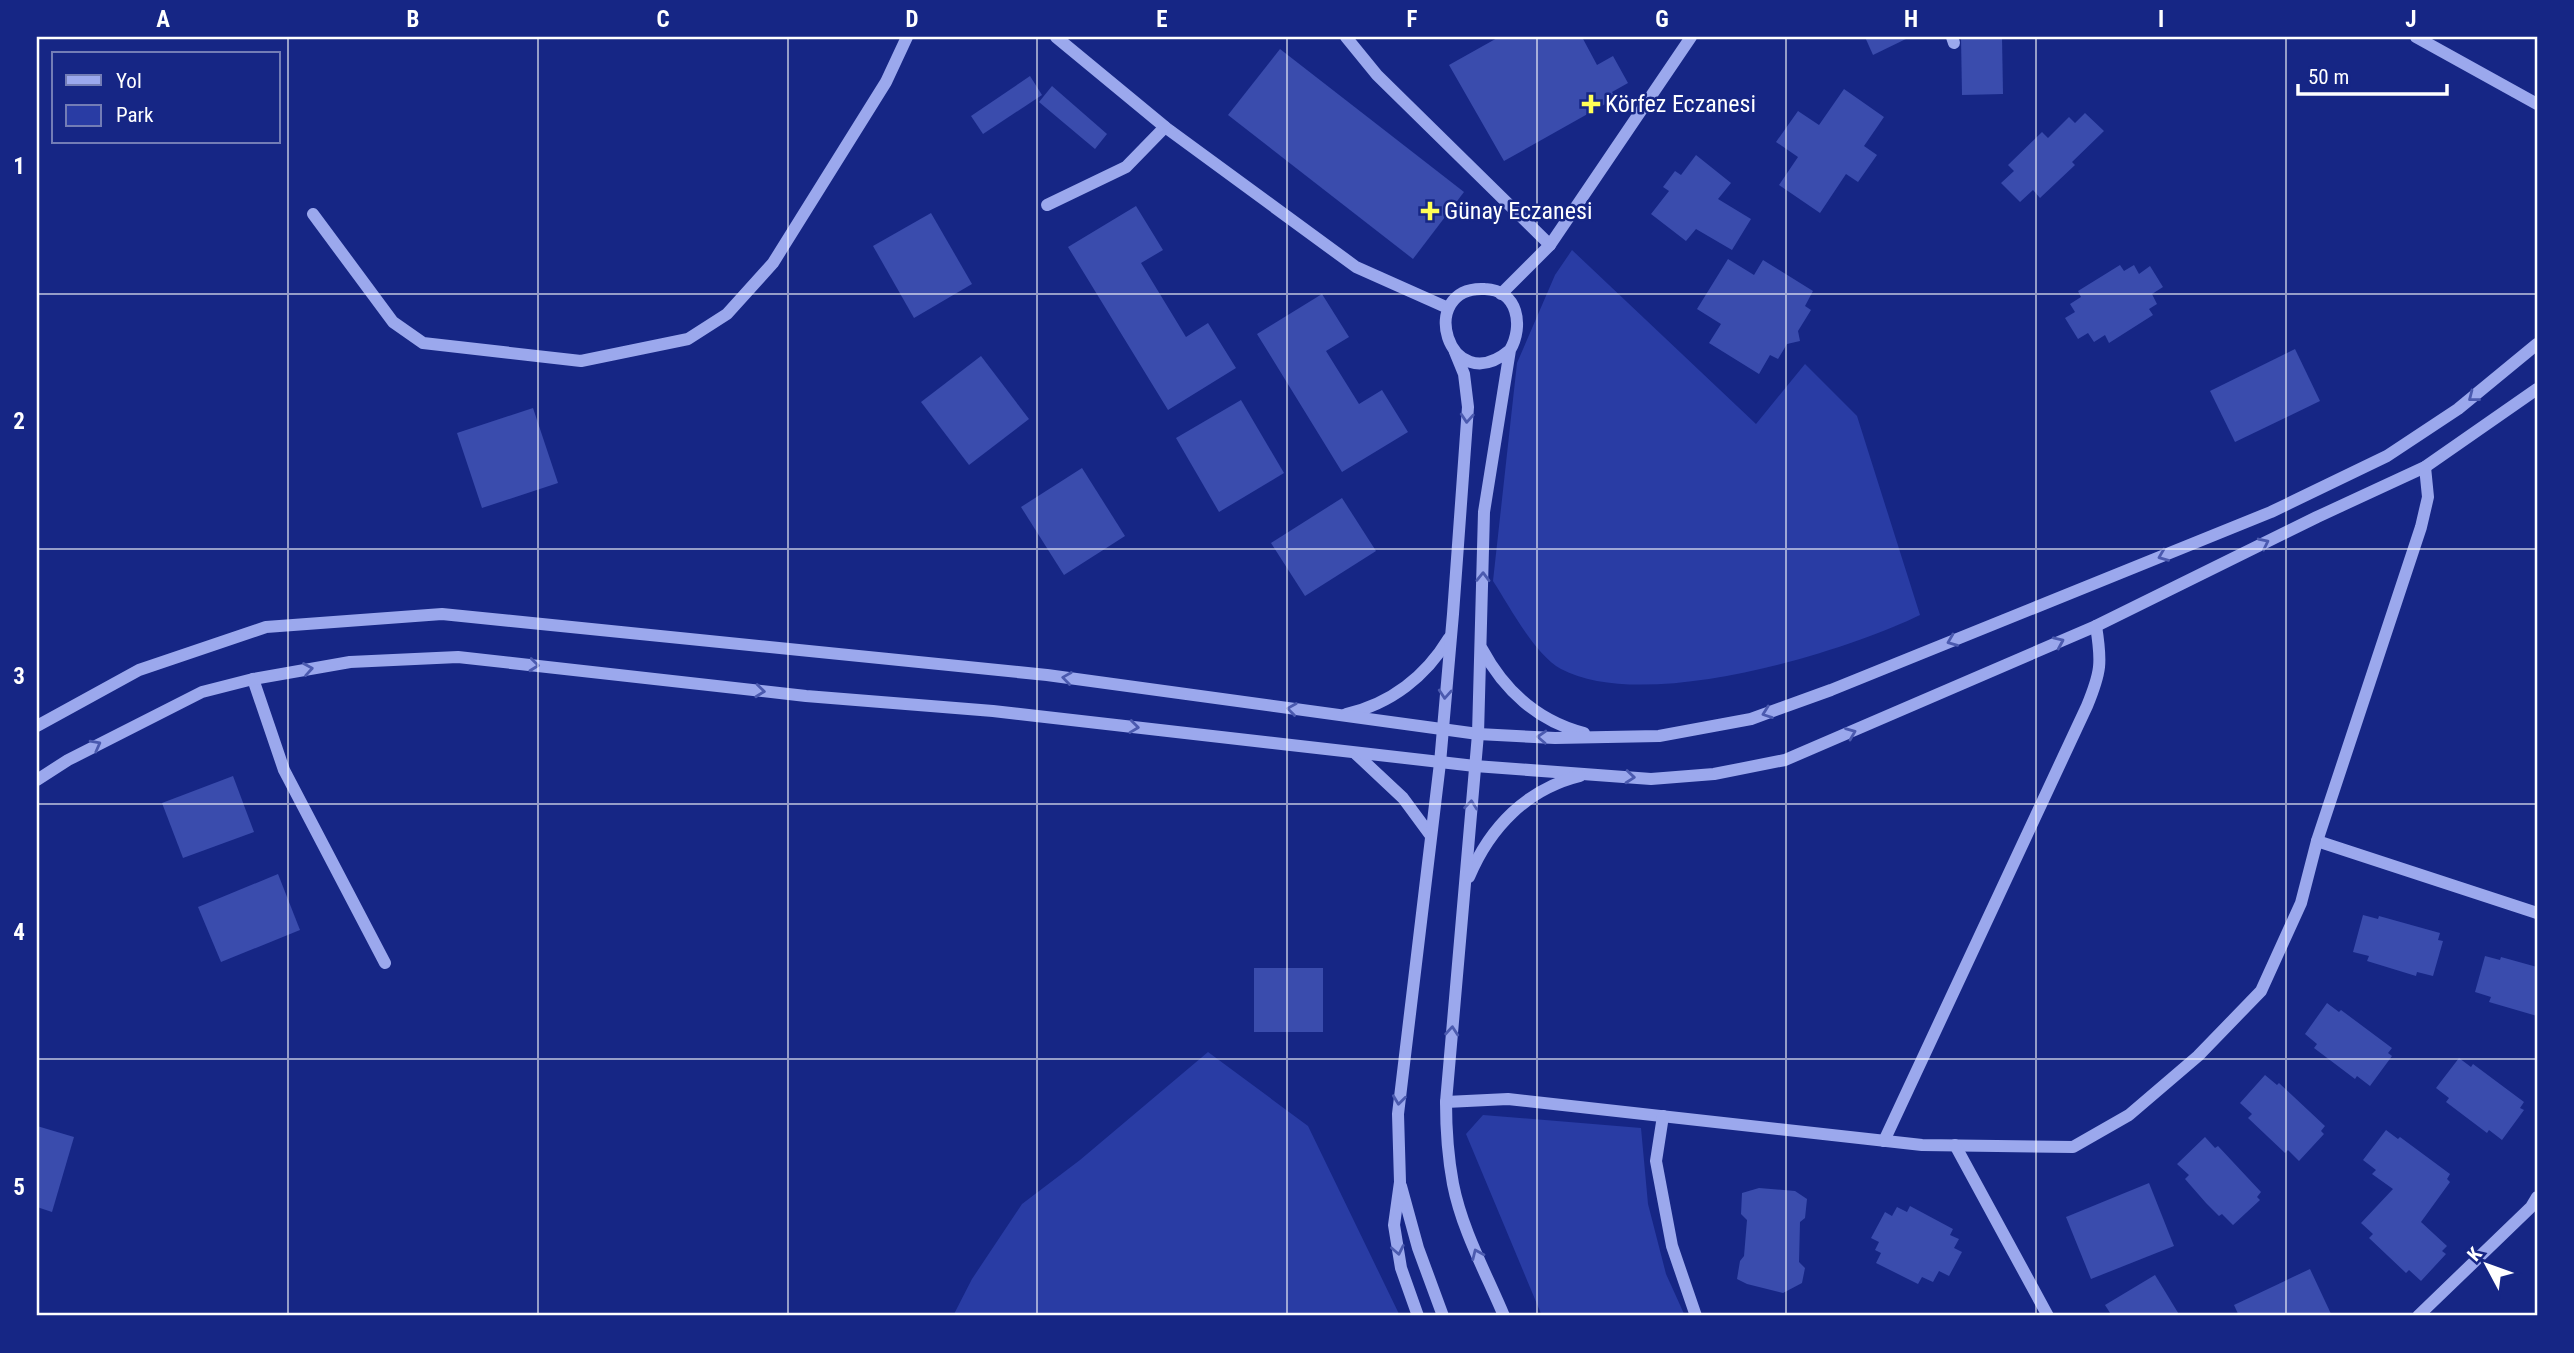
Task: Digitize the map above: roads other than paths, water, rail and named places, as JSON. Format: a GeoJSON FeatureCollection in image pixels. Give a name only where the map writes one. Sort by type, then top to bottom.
{"type":"FeatureCollection","features":[{"type":"Feature","properties":{"kind":"street"},"geometry":{"type":"LineString","coordinates":[[313,214],[393,321],[423,343],[582,362],[688,339],[727,314],[773,262],[887,82],[907,37]]}},
{"type":"Feature","properties":{"kind":"street"},"geometry":{"type":"LineString","coordinates":[[1056,37],[1165,127],[1356,267],[1448,308]]}},
{"type":"Feature","properties":{"kind":"street"},"geometry":{"type":"LineString","coordinates":[[1346,37],[1377,75],[1550,244]]}},
{"type":"Feature","properties":{"kind":"street"},"geometry":{"type":"LineString","coordinates":[[1501,294],[1550,244],[1691,37]]}},
{"type":"Feature","properties":{"kind":"street"},"geometry":{"type":"LineString","coordinates":[[2416,37],[2537,104]]}},
{"type":"Feature","properties":{"kind":"street"},"geometry":{"type":"LineString","coordinates":[[1047,205],[1126,167],[1165,127]]}},
{"type":"Feature","properties":{"kind":"street"},"geometry":{"type":"LineString","coordinates":[[1418,1316],[1396,1246],[1394,1225],[1400,1182],[1398,1114],[1440,763],[1468,407],[1464,374],[1448,343],[1445,331],[1448,308],[1465,292],[1489,289],[1511,302],[1517,313],[1519,326],[1517,339],[1510,350],[1488,363],[1465,359],[1455,352]]}},
{"type":"Feature","properties":{"kind":"street"},"geometry":{"type":"LineString","coordinates":[[37,726],[139,670],[266,627],[442,614],[1047,676],[1478,734],[1555,738],[1660,736],[1751,719],[1831,690],[2271,512],[2387,456],[2458,409],[2537,344]]}},
{"type":"Feature","properties":{"kind":"street"},"geometry":{"type":"LineString","coordinates":[[1504,1316],[1465,1227],[1453,1186],[1447,1143],[1446,1102],[1478,734],[1483,512],[1510,350]]}},
{"type":"Feature","properties":{"kind":"street"},"geometry":{"type":"LineString","coordinates":[[37,780],[68,760],[202,692],[253,679],[350,662],[458,657],[806,696],[993,711],[1440,763],[1651,779],[1714,774],[1785,760],[2096,626],[2425,467],[2537,389]]}},
{"type":"Feature","properties":{"kind":"street"},"geometry":{"type":"LineString","coordinates":[[1446,1102],[1508,1099],[1884,1140],[1955,1145],[2073,1147],[2129,1115],[2198,1056],[2261,991],[2301,903],[2317,841],[2421,527],[2428,497],[2425,467]]}},
{"type":"Feature","properties":{"kind":"street"},"geometry":{"type":"LineString","coordinates":[[1884,1140],[2087,706],[2099,675],[2101,656],[2096,626]]}},
{"type":"Feature","properties":{"kind":"street"},"geometry":{"type":"LineString","coordinates":[[1337,716],[1376,705],[1411,684],[1433,661],[1451,634]]}},
{"type":"Feature","properties":{"kind":"street"},"geometry":{"type":"LineString","coordinates":[[1481,647],[1500,679],[1526,705],[1573,730],[1608,737]]}},
{"type":"Feature","properties":{"kind":"street"},"geometry":{"type":"LineString","coordinates":[[253,679],[284,770],[385,963]]}},
{"type":"Feature","properties":{"kind":"street"},"geometry":{"type":"LineString","coordinates":[[1355,753],[1402,798],[1432,836]]}},
{"type":"Feature","properties":{"kind":"street"},"geometry":{"type":"LineString","coordinates":[[1462,897],[1467,879],[1483,846],[1506,817],[1536,794],[1570,778],[1589,774]]}},
{"type":"Feature","properties":{"kind":"street"},"geometry":{"type":"LineString","coordinates":[[2317,841],[2537,913]]}},
{"type":"Feature","properties":{"kind":"street"},"geometry":{"type":"LineString","coordinates":[[1663,1116],[1656,1161],[1672,1246],[1696,1316]]}},
{"type":"Feature","properties":{"kind":"street"},"geometry":{"type":"LineString","coordinates":[[1955,1145],[2048,1316]]}},
{"type":"Feature","properties":{"kind":"street"},"geometry":{"type":"LineString","coordinates":[[1400,1182],[1418,1248],[1443,1316]]}},
{"type":"Feature","properties":{"kind":"street"},"geometry":{"type":"LineString","coordinates":[[2418,1316],[2531,1207],[2537,1197]]}},
{"type":"Feature","properties":{"kind":"place","name":"Körfez Eczanesi"},"geometry":{"type":"Point","coordinates":[1591,104]}},
{"type":"Feature","properties":{"kind":"place","name":"Günay Eczanesi"},"geometry":{"type":"Point","coordinates":[1430,211]}}]}
